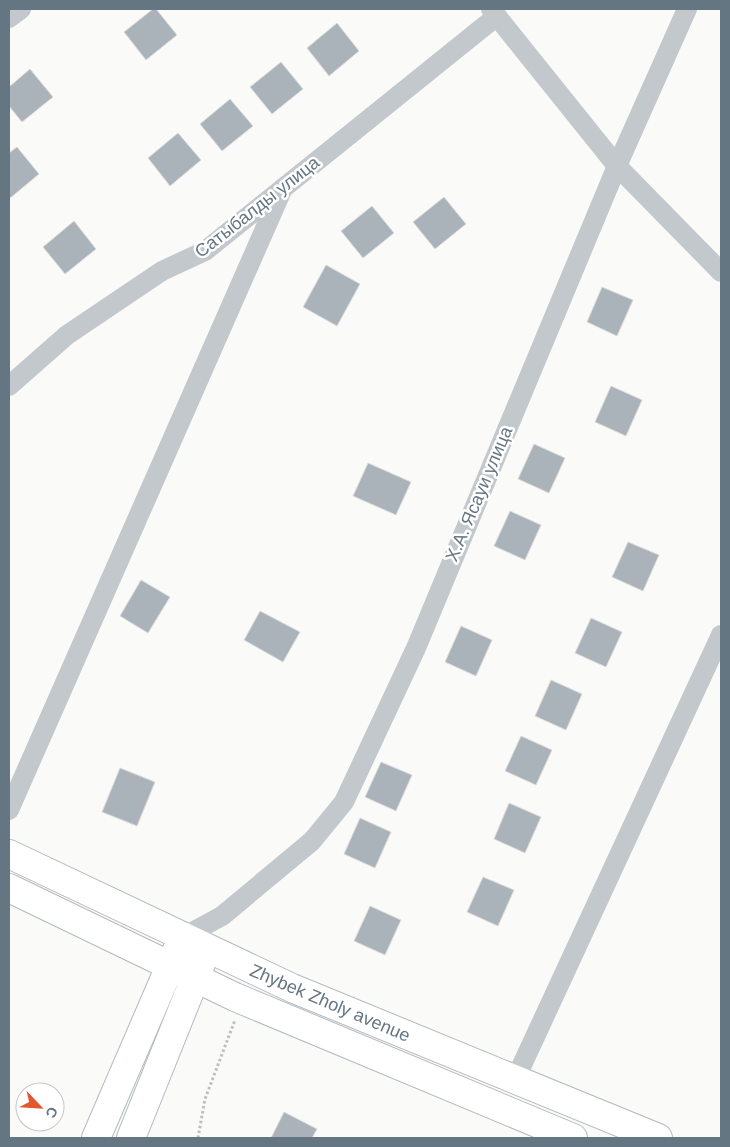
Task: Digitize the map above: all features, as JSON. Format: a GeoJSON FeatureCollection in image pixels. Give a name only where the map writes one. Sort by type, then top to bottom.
{"type":"FeatureCollection","features":[{"type":"Feature","properties":{"kind":"street"},"geometry":{"type":"LineString","coordinates":[[9,18],[21,9]]}},
{"type":"Feature","properties":{"kind":"street","name":"Х.А. Ясауи улица"},"geometry":{"type":"LineString","coordinates":[[183,937],[222,916],[312,841],[344,802],[416,648],[617,166],[686,9]]}},
{"type":"Feature","properties":{"kind":"street"},"geometry":{"type":"LineString","coordinates":[[494,12],[617,166],[721,272]]}},
{"type":"Feature","properties":{"kind":"street","name":"Сатыбалды улица"},"geometry":{"type":"LineString","coordinates":[[9,386],[67,335],[162,271],[205,251],[494,12]]}},
{"type":"Feature","properties":{"kind":"street"},"geometry":{"type":"LineString","coordinates":[[9,810],[283,188]]}},
{"type":"Feature","properties":{"kind":"street"},"geometry":{"type":"LineString","coordinates":[[515,1080],[721,635]]}},
{"type":"Feature","properties":{"kind":"street","name":"Zhybek Zholy avenue"},"geometry":{"type":"LineString","coordinates":[[9,854],[292,988],[658,1138]]}},
{"type":"Feature","properties":{"kind":"street","name":"Zhybek Zholy avenue"},"geometry":{"type":"LineString","coordinates":[[9,888],[235,997],[573,1138]]}},
{"type":"Feature","properties":{"kind":"street","name":"Х.А. Ясауи улица"},"geometry":{"type":"LineString","coordinates":[[207,949],[222,916]]}},
{"type":"Feature","properties":{"kind":"street"},"geometry":{"type":"LineString","coordinates":[[96,1138],[169,965],[183,937]]}},
{"type":"Feature","properties":{"kind":"street"},"geometry":{"type":"LineString","coordinates":[[131,1138],[207,949]]}},
{"type":"Feature","properties":{"kind":"path"},"geometry":{"type":"LineString","coordinates":[[198,1138],[205,1099],[235,1020]]}},
{"type":"Feature","properties":{"kind":"building"},"geometry":{"type":"Polygon","coordinates":[[[153,9],[156,9],[177,35],[146,60],[124,32],[153,9]]]}},
{"type":"Feature","properties":{"kind":"building"},"geometry":{"type":"Polygon","coordinates":[[[337,23],[359,51],[329,76],[307,48],[337,23]]]}},
{"type":"Feature","properties":{"kind":"building"},"geometry":{"type":"Polygon","coordinates":[[[281,62],[303,89],[272,114],[250,87],[281,62]]]}},
{"type":"Feature","properties":{"kind":"building"},"geometry":{"type":"Polygon","coordinates":[[[30,69],[53,97],[22,122],[9,106],[9,87],[30,69]]]}},
{"type":"Feature","properties":{"kind":"building"},"geometry":{"type":"Polygon","coordinates":[[[230,99],[253,126],[222,151],[200,124],[230,99]]]}},
{"type":"Feature","properties":{"kind":"building"},"geometry":{"type":"Polygon","coordinates":[[[178,133],[201,160],[170,186],[148,158],[178,133]]]}},
{"type":"Feature","properties":{"kind":"building"},"geometry":{"type":"Polygon","coordinates":[[[17,147],[39,174],[9,199],[9,153],[17,147]]]}},
{"type":"Feature","properties":{"kind":"building"},"geometry":{"type":"Polygon","coordinates":[[[444,197],[466,224],[435,249],[413,222],[444,197]]]}},
{"type":"Feature","properties":{"kind":"building"},"geometry":{"type":"Polygon","coordinates":[[[372,206],[394,233],[363,258],[341,231],[372,206]]]}},
{"type":"Feature","properties":{"kind":"building"},"geometry":{"type":"Polygon","coordinates":[[[74,221],[96,249],[65,274],[43,247],[74,221]]]}},
{"type":"Feature","properties":{"kind":"building"},"geometry":{"type":"Polygon","coordinates":[[[326,265],[360,284],[337,326],[303,307],[326,265]]]}},
{"type":"Feature","properties":{"kind":"building"},"geometry":{"type":"Polygon","coordinates":[[[602,287],[633,300],[617,336],[587,322],[602,287]]]}},
{"type":"Feature","properties":{"kind":"building"},"geometry":{"type":"Polygon","coordinates":[[[611,386],[642,400],[626,436],[595,422],[611,386]]]}},
{"type":"Feature","properties":{"kind":"building"},"geometry":{"type":"Polygon","coordinates":[[[534,444],[565,458],[549,493],[518,479],[534,444]]]}},
{"type":"Feature","properties":{"kind":"building"},"geometry":{"type":"Polygon","coordinates":[[[368,463],[411,482],[396,515],[353,496],[368,463]]]}},
{"type":"Feature","properties":{"kind":"building"},"geometry":{"type":"Polygon","coordinates":[[[510,511],[541,525],[525,560],[494,546],[510,511]]]}},
{"type":"Feature","properties":{"kind":"building"},"geometry":{"type":"Polygon","coordinates":[[[628,542],[659,555],[643,591],[612,577],[628,542]]]}},
{"type":"Feature","properties":{"kind":"building"},"geometry":{"type":"Polygon","coordinates":[[[141,580],[170,597],[148,633],[120,616],[141,580]]]}},
{"type":"Feature","properties":{"kind":"building"},"geometry":{"type":"Polygon","coordinates":[[[260,611],[300,632],[283,662],[244,640],[260,611]]]}},
{"type":"Feature","properties":{"kind":"building"},"geometry":{"type":"Polygon","coordinates":[[[591,618],[622,632],[606,667],[575,653],[591,618]]]}},
{"type":"Feature","properties":{"kind":"building"},"geometry":{"type":"Polygon","coordinates":[[[461,626],[492,640],[476,676],[445,662],[461,626]]]}},
{"type":"Feature","properties":{"kind":"building"},"geometry":{"type":"Polygon","coordinates":[[[551,680],[582,694],[566,730],[535,716],[551,680]]]}},
{"type":"Feature","properties":{"kind":"building"},"geometry":{"type":"Polygon","coordinates":[[[521,736],[552,750],[536,785],[505,771],[521,736]]]}},
{"type":"Feature","properties":{"kind":"building"},"geometry":{"type":"Polygon","coordinates":[[[381,762],[412,775],[396,811],[365,797],[381,762]]]}},
{"type":"Feature","properties":{"kind":"building"},"geometry":{"type":"Polygon","coordinates":[[[120,768],[155,782],[137,826],[102,812],[120,768]]]}},
{"type":"Feature","properties":{"kind":"building"},"geometry":{"type":"Polygon","coordinates":[[[509,803],[541,817],[525,853],[494,839],[509,803]]]}},
{"type":"Feature","properties":{"kind":"building"},"geometry":{"type":"Polygon","coordinates":[[[360,818],[391,832],[375,868],[344,854],[360,818]]]}},
{"type":"Feature","properties":{"kind":"building"},"geometry":{"type":"Polygon","coordinates":[[[483,877],[514,890],[498,926],[467,912],[483,877]]]}},
{"type":"Feature","properties":{"kind":"building"},"geometry":{"type":"Polygon","coordinates":[[[370,906],[401,920],[385,955],[354,941],[370,906]]]}},
{"type":"Feature","properties":{"kind":"building"},"geometry":{"type":"Polygon","coordinates":[[[284,1112],[317,1129],[312,1138],[271,1138],[284,1112]]]}}]}
